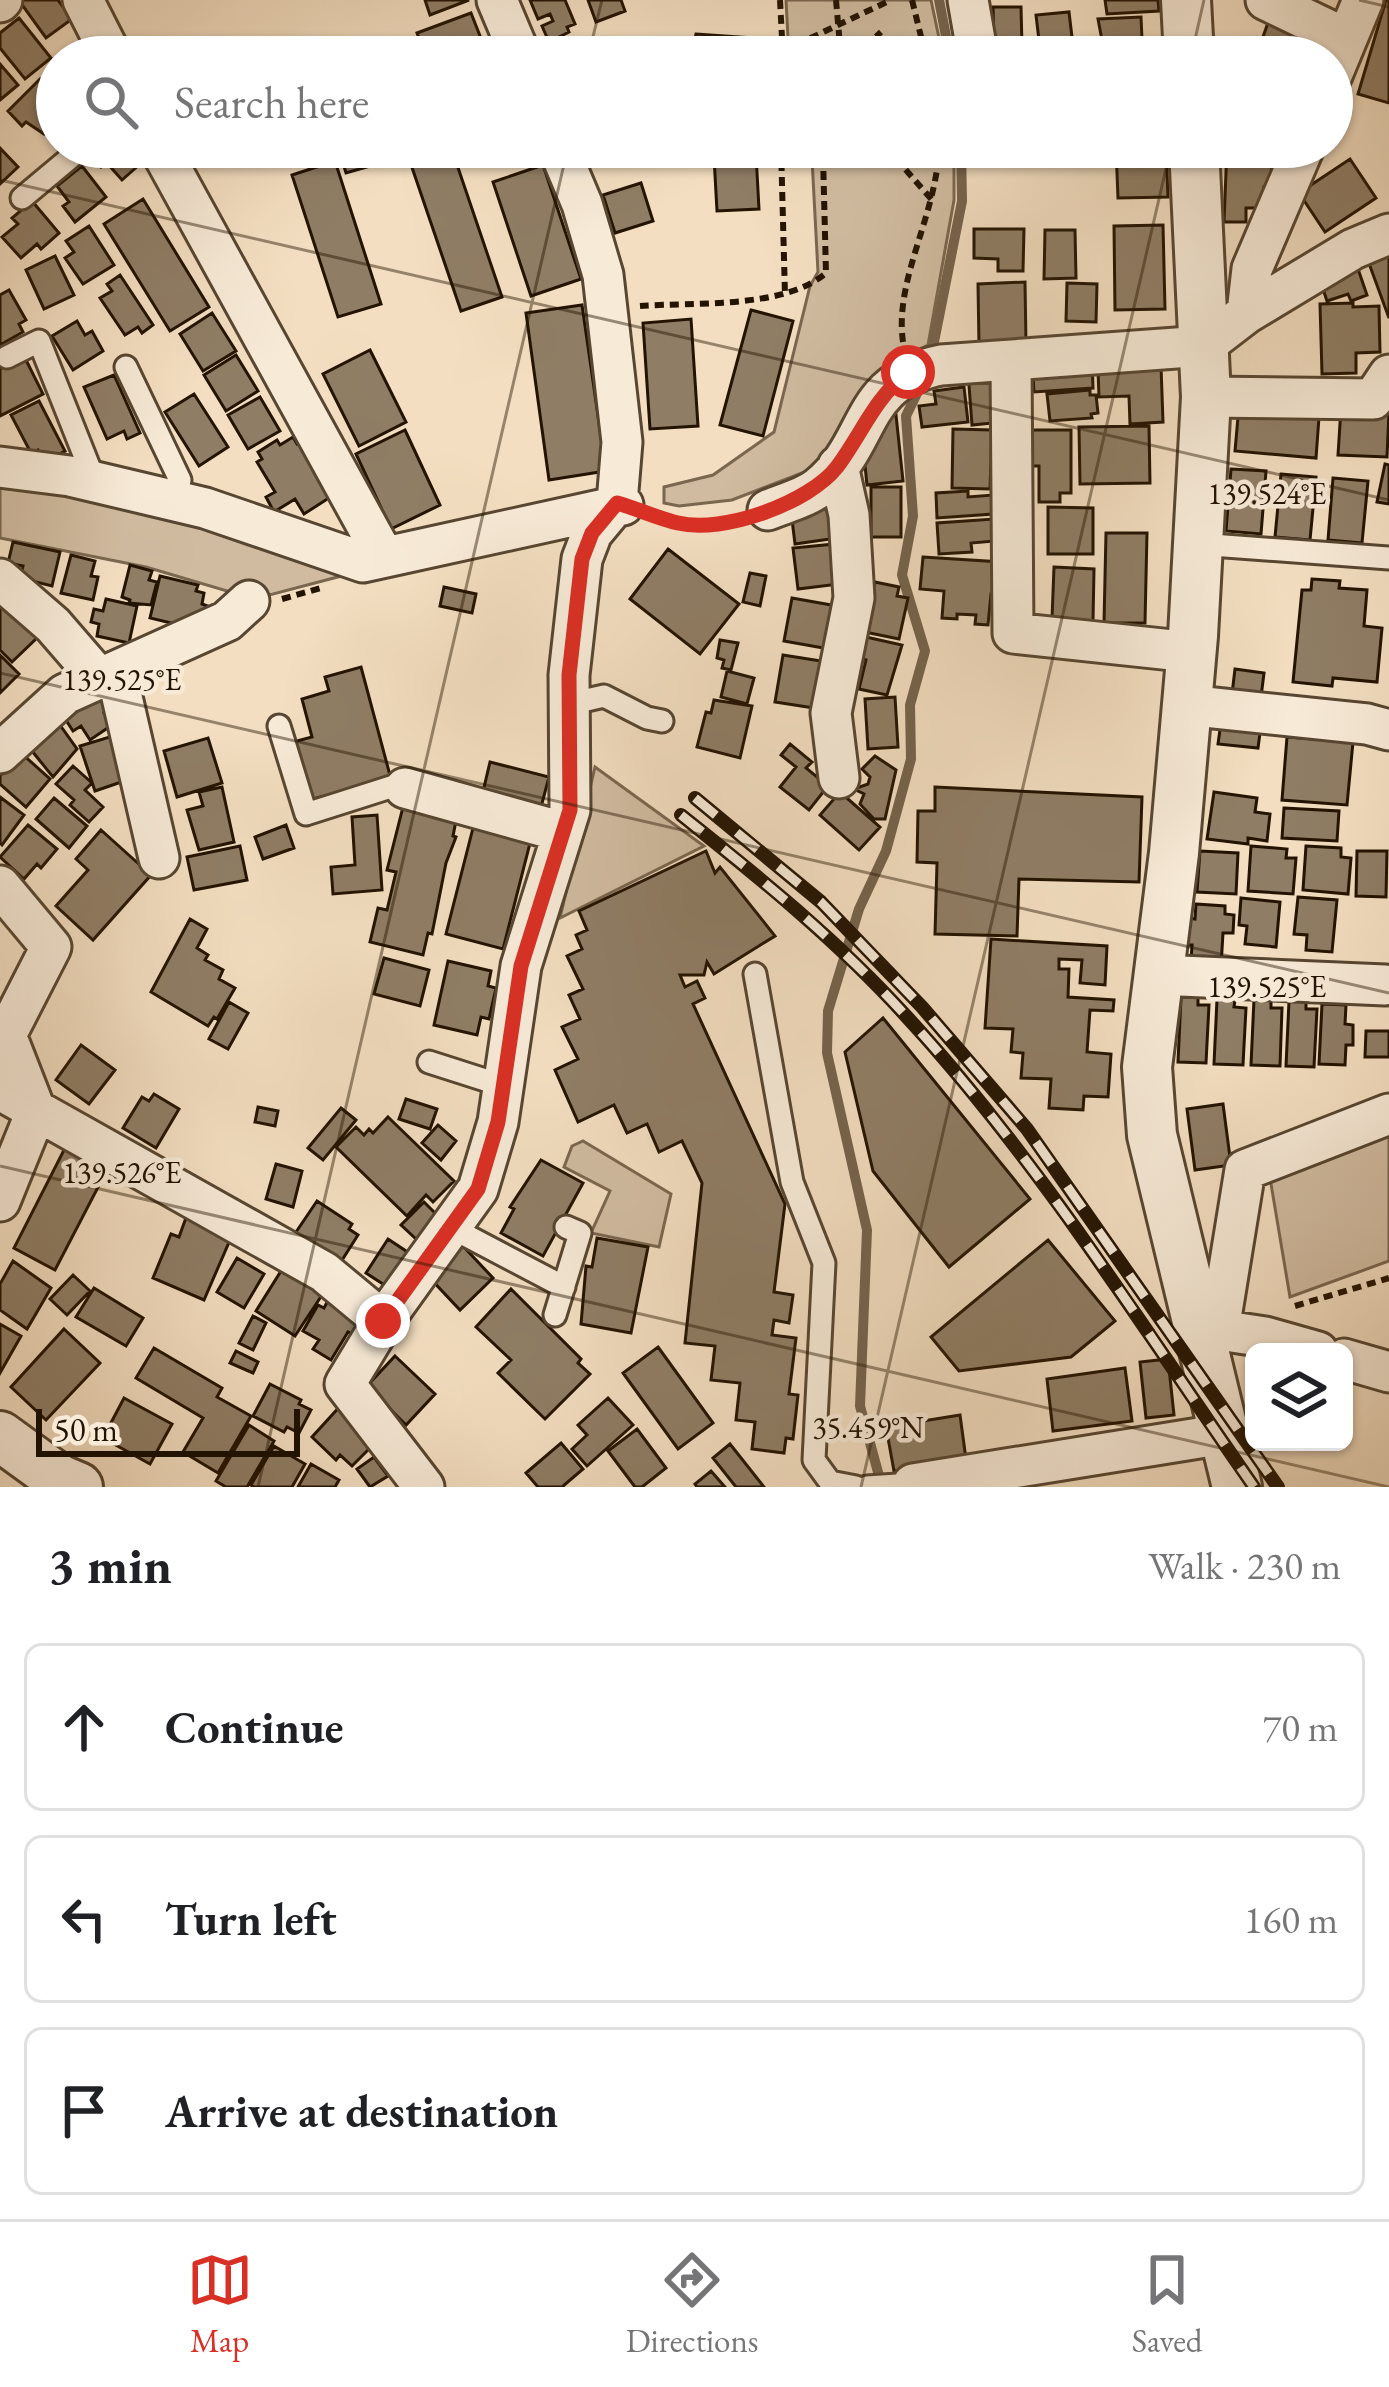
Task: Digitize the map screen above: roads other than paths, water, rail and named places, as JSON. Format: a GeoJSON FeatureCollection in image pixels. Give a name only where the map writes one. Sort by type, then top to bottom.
{"type":"FeatureCollection","features":[{"type":"Feature","properties":{"kind":"street"},"geometry":{"type":"LineString","coordinates":[[83,0],[101,36]]}},
{"type":"Feature","properties":{"kind":"street"},"geometry":{"type":"LineString","coordinates":[[968,0],[974,36]]}},
{"type":"Feature","properties":{"kind":"street"},"geometry":{"type":"LineString","coordinates":[[1186,0],[1189,36]]}},
{"type":"Feature","properties":{"kind":"street"},"geometry":{"type":"LineString","coordinates":[[1266,0],[1312,36]]}},
{"type":"Feature","properties":{"kind":"street"},"geometry":{"type":"LineString","coordinates":[[1348,36],[1363,0]]}},
{"type":"Feature","properties":{"kind":"street"},"geometry":{"type":"LineString","coordinates":[[504,2],[515,36]]}},
{"type":"Feature","properties":{"kind":"street"},"geometry":{"type":"LineString","coordinates":[[171,168],[383,555]]}},
{"type":"Feature","properties":{"kind":"street"},"geometry":{"type":"LineString","coordinates":[[567,168],[603,275],[625,506]]}},
{"type":"Feature","properties":{"kind":"street"},"geometry":{"type":"LineString","coordinates":[[1195,168],[1206,397],[1191,652],[1147,1067],[1152,1135],[1210,1332],[1224,1434],[1237,1487]]}},
{"type":"Feature","properties":{"kind":"street"},"geometry":{"type":"LineString","coordinates":[[1247,313],[1252,269],[1295,168]]}},
{"type":"Feature","properties":{"kind":"street"},"geometry":{"type":"LineString","coordinates":[[768,510],[818,489],[838,466],[882,393],[908,372],[1204,346],[1247,313],[1353,249],[1389,234]]}},
{"type":"Feature","properties":{"kind":"street"},"geometry":{"type":"LineString","coordinates":[[1011,361],[1012,633],[1191,652]]}},
{"type":"Feature","properties":{"kind":"street"},"geometry":{"type":"LineString","coordinates":[[1206,397],[1373,399],[1389,375]]}},
{"type":"Feature","properties":{"kind":"street"},"geometry":{"type":"LineString","coordinates":[[838,466],[849,515],[854,598],[831,713],[839,778]]}},
{"type":"Feature","properties":{"kind":"street"},"geometry":{"type":"LineString","coordinates":[[0,467],[176,501],[363,562],[625,506]]}},
{"type":"Feature","properties":{"kind":"street"},"geometry":{"type":"LineString","coordinates":[[424,1487],[345,1384],[383,1321],[478,1189],[498,1122],[521,966],[570,810],[569,704],[582,559],[592,533],[625,506]]}},
{"type":"Feature","properties":{"kind":"street"},"geometry":{"type":"LineString","coordinates":[[0,579],[107,674],[159,858]]}},
{"type":"Feature","properties":{"kind":"street"},"geometry":{"type":"LineString","coordinates":[[0,753],[65,694],[227,621],[256,603]]}},
{"type":"Feature","properties":{"kind":"street"},"geometry":{"type":"LineString","coordinates":[[1186,705],[1389,730]]}},
{"type":"Feature","properties":{"kind":"street"},"geometry":{"type":"LineString","coordinates":[[405,788],[563,832]]}},
{"type":"Feature","properties":{"kind":"street"},"geometry":{"type":"LineString","coordinates":[[0,886],[51,947],[6,1035],[36,1112],[0,1201]]}},
{"type":"Feature","properties":{"kind":"street"},"geometry":{"type":"LineString","coordinates":[[1159,975],[1385,985]]}},
{"type":"Feature","properties":{"kind":"street"},"geometry":{"type":"LineString","coordinates":[[0,1090],[324,1273],[383,1321]]}},
{"type":"Feature","properties":{"kind":"street"},"geometry":{"type":"LineString","coordinates":[[1210,1332],[1245,1170],[1389,1114]]}},
{"type":"Feature","properties":{"kind":"street"},"geometry":{"type":"LineString","coordinates":[[1210,1332],[1286,1343]]}},
{"type":"Feature","properties":{"kind":"street"},"geometry":{"type":"LineString","coordinates":[[1353,1362],[1389,1372]]}},
{"type":"Feature","properties":{"kind":"street"},"geometry":{"type":"LineString","coordinates":[[913,1484],[1224,1434]]}},
{"type":"Feature","properties":{"kind":"street"},"geometry":{"type":"LineString","coordinates":[[0,1436],[77,1487]]}},
{"type":"Feature","properties":{"kind":"lane"},"geometry":{"type":"LineString","coordinates":[[22,198],[58,168]]}},
{"type":"Feature","properties":{"kind":"lane"},"geometry":{"type":"LineString","coordinates":[[8,357],[39,341],[95,482]]}},
{"type":"Feature","properties":{"kind":"lane"},"geometry":{"type":"LineString","coordinates":[[125,368],[180,480],[176,501]]}},
{"type":"Feature","properties":{"kind":"lane"},"geometry":{"type":"LineString","coordinates":[[1196,544],[1389,558]]}},
{"type":"Feature","properties":{"kind":"lane"},"geometry":{"type":"LineString","coordinates":[[569,704],[604,696],[662,721]]}},
{"type":"Feature","properties":{"kind":"lane"},"geometry":{"type":"LineString","coordinates":[[279,726],[306,814],[394,786],[405,788]]}},
{"type":"Feature","properties":{"kind":"lane"},"geometry":{"type":"LineString","coordinates":[[755,974],[792,1182],[824,1263],[814,1460],[830,1482],[856,1487]]}},
{"type":"Feature","properties":{"kind":"lane"},"geometry":{"type":"LineString","coordinates":[[430,1061],[504,1086]]}},
{"type":"Feature","properties":{"kind":"lane"},"geometry":{"type":"LineString","coordinates":[[450,1227],[564,1287]]}},
{"type":"Feature","properties":{"kind":"lane"},"geometry":{"type":"LineString","coordinates":[[555,1316],[580,1233],[566,1227]]}},
{"type":"Feature","properties":{"kind":"lane"},"geometry":{"type":"LineString","coordinates":[[867,1487],[913,1484]]}},
{"type":"Feature","properties":{"kind":"waterway"},"geometry":{"type":"LineString","coordinates":[[939,0],[946,36]]}},
{"type":"Feature","properties":{"kind":"waterway"},"geometry":{"type":"LineString","coordinates":[[931,357],[962,201],[961,168]]}},
{"type":"Feature","properties":{"kind":"waterway"},"geometry":{"type":"LineString","coordinates":[[882,1487],[860,1406],[867,1230],[827,1053],[828,1011],[859,909],[886,851],[911,759],[910,705],[925,651],[902,575],[913,516],[906,416],[921,385]]}},
{"type":"Feature","properties":{"kind":"railway"},"geometry":{"type":"LineString","coordinates":[[695,798],[821,902],[922,1007],[1027,1129],[1278,1487]]}},
{"type":"Feature","properties":{"kind":"railway"},"geometry":{"type":"LineString","coordinates":[[681,815],[826,936],[954,1071],[1088,1246],[1254,1487]]}}]}
